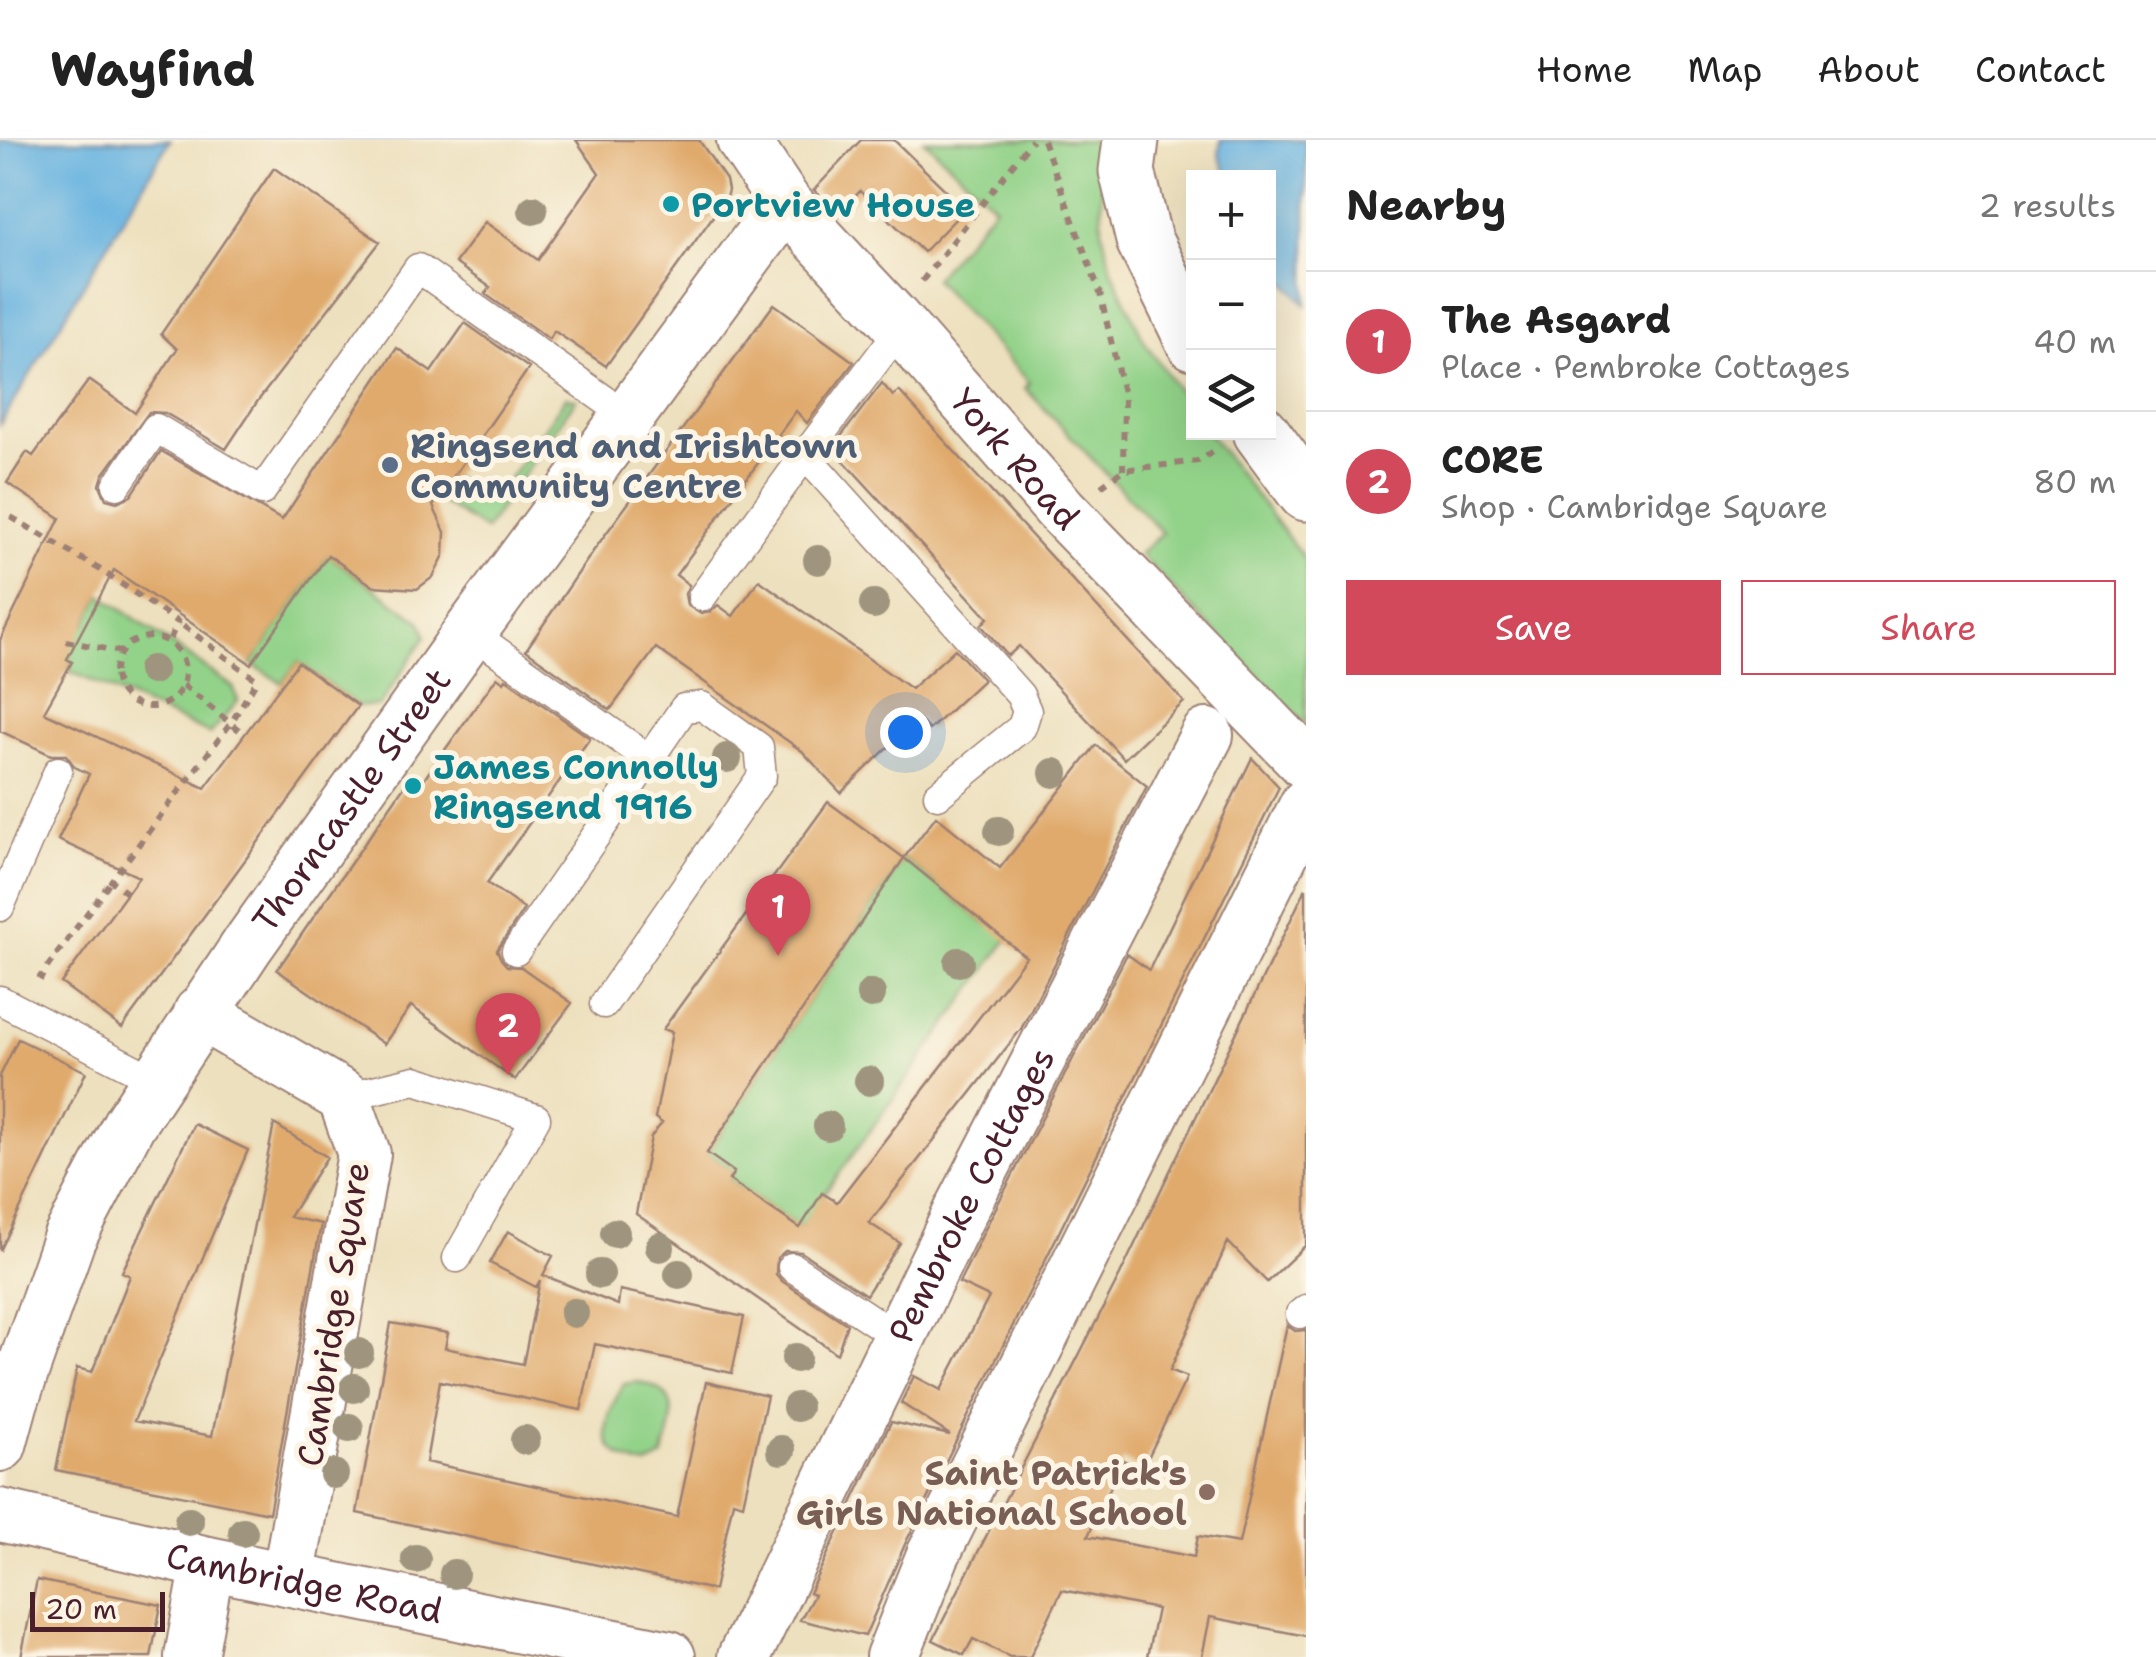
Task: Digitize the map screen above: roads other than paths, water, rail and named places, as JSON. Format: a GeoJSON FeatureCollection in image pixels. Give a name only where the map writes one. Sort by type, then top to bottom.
{"type":"FeatureCollection","features":[{"type":"Feature","properties":{"kind":"main road"},"geometry":{"type":"LineString","coordinates":[[1131,140],[1126,170],[1144,240],[1186,326]]}},
{"type":"Feature","properties":{"kind":"main road"},"geometry":{"type":"LineString","coordinates":[[1256,440],[1306,493]]}},
{"type":"Feature","properties":{"kind":"main road"},"geometry":{"type":"LineString","coordinates":[[1262,440],[1306,458]]}},
{"type":"Feature","properties":{"kind":"street","name":"York Road"},"geometry":{"type":"LineString","coordinates":[[743,140],[785,203],[1062,510],[1306,763]]}},
{"type":"Feature","properties":{"kind":"street","name":"Thorncastle Street"},"geometry":{"type":"LineString","coordinates":[[4,1414],[69,1239],[130,1124],[200,1012],[470,632],[785,203]]}},
{"type":"Feature","properties":{"kind":"street","name":"Pembroke Cottages"},"geometry":{"type":"LineString","coordinates":[[744,1657],[898,1338],[1207,735]]}},
{"type":"Feature","properties":{"kind":"street"},"geometry":{"type":"LineString","coordinates":[[892,1657],[942,1537],[1306,805]]}},
{"type":"Feature","properties":{"kind":"street"},"geometry":{"type":"LineString","coordinates":[[200,1012],[344,1098]]}},
{"type":"Feature","properties":{"kind":"street","name":"Cambridge Square"},"geometry":{"type":"LineString","coordinates":[[288,1579],[364,1154],[344,1098]]}},
{"type":"Feature","properties":{"kind":"street","name":"Cambridge Road"},"geometry":{"type":"LineString","coordinates":[[0,1515],[208,1563],[669,1657]]}},
{"type":"Feature","properties":{"kind":"street"},"geometry":{"type":"LineString","coordinates":[[191,1657],[208,1563]]}},
{"type":"Feature","properties":{"kind":"lane"},"geometry":{"type":"LineString","coordinates":[[117,485],[156,428],[262,491],[418,268],[629,417]]}},
{"type":"Feature","properties":{"kind":"lane"},"geometry":{"type":"LineString","coordinates":[[702,596],[896,322]]}},
{"type":"Feature","properties":{"kind":"lane"},"geometry":{"type":"LineString","coordinates":[[805,455],[1020,695],[1027,712],[1022,728],[938,795]]}},
{"type":"Feature","properties":{"kind":"lane"},"geometry":{"type":"LineString","coordinates":[[470,632],[650,759]]}},
{"type":"Feature","properties":{"kind":"lane"},"geometry":{"type":"LineString","coordinates":[[516,951],[684,708],[702,706],[759,748],[762,776],[604,1004]]}},
{"type":"Feature","properties":{"kind":"lane"},"geometry":{"type":"LineString","coordinates":[[0,908],[58,771]]}},
{"type":"Feature","properties":{"kind":"lane"},"geometry":{"type":"LineString","coordinates":[[0,1000],[157,1081]]}},
{"type":"Feature","properties":{"kind":"lane"},"geometry":{"type":"LineString","coordinates":[[344,1098],[416,1080],[536,1118],[457,1258]]}},
{"type":"Feature","properties":{"kind":"lane"},"geometry":{"type":"LineString","coordinates":[[792,1267],[898,1338]]}},
{"type":"Feature","properties":{"kind":"water"},"geometry":{"type":"Polygon","coordinates":[[[0,140],[170,140],[0,425],[0,140]]]}},
{"type":"Feature","properties":{"kind":"water"},"geometry":{"type":"Polygon","coordinates":[[[1221,140],[1306,140],[1306,305],[1276,271],[1276,170],[1225,170],[1219,155],[1221,140]]]}},
{"type":"Feature","properties":{"kind":"place","name":"Portview House"},"geometry":{"type":"Point","coordinates":[671,204]}},
{"type":"Feature","properties":{"kind":"place","name":"Ringsend and Irishtown Community Centre"},"geometry":{"type":"Point","coordinates":[390,465]}},
{"type":"Feature","properties":{"kind":"place","name":"James Connolly Ringsend 1916"},"geometry":{"type":"Point","coordinates":[413,786]}},
{"type":"Feature","properties":{"kind":"place","name":"The Asgard"},"geometry":{"type":"Point","coordinates":[778,956]}},
{"type":"Feature","properties":{"kind":"place","name":"CORE"},"geometry":{"type":"Point","coordinates":[508,1075]}},
{"type":"Feature","properties":{"kind":"place","name":"Saint Patrick's Girls National School"},"geometry":{"type":"Point","coordinates":[1207,1492]}}]}
